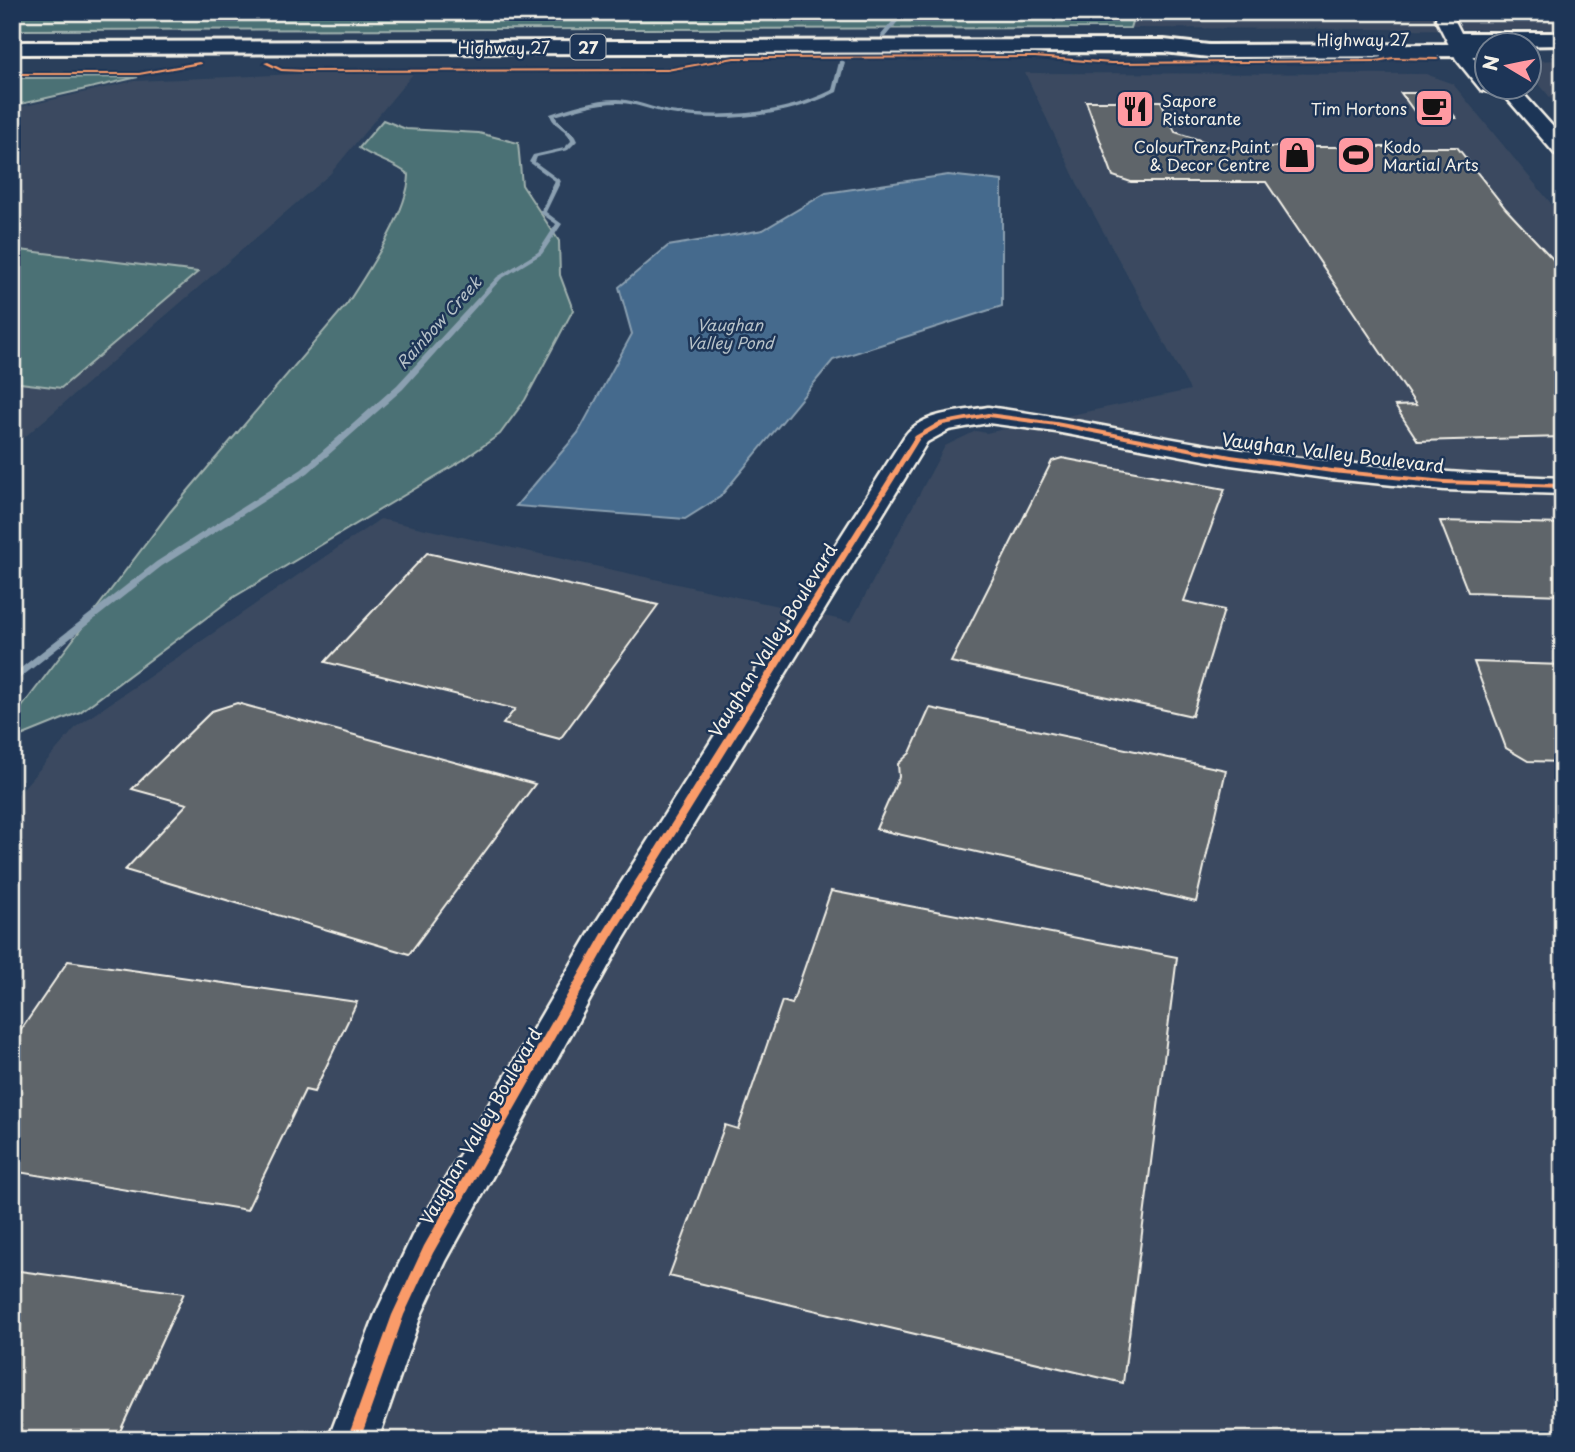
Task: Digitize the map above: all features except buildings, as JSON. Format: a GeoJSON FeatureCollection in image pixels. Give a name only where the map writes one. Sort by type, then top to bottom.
{"type":"FeatureCollection","features":[{"type":"Feature","properties":{"kind":"main road","name":"Highway 27"},"geometry":{"type":"LineString","coordinates":[[1544,41],[1563,39]]}},
{"type":"Feature","properties":{"kind":"main road","name":"Highway 27"},"geometry":{"type":"LineString","coordinates":[[12,48],[1164,46],[1209,51],[1474,46]]}},
{"type":"Feature","properties":{"kind":"main road"},"geometry":{"type":"LineString","coordinates":[[1544,50],[1563,50]]}},
{"type":"Feature","properties":{"kind":"street"},"geometry":{"type":"LineString","coordinates":[[1445,12],[1444,15],[1474,44]]}},
{"type":"Feature","properties":{"kind":"street"},"geometry":{"type":"LineString","coordinates":[[1458,12],[1474,42]]}},
{"type":"Feature","properties":{"kind":"street"},"geometry":{"type":"LineString","coordinates":[[1516,102],[1563,151]]}},
{"type":"Feature","properties":{"kind":"street","name":"Vaughan Valley Boulevard"},"geometry":{"type":"LineString","coordinates":[[352,1440],[398,1315],[428,1250],[606,937],[917,437],[941,423],[988,415],[1056,424],[1231,457],[1332,471],[1445,482],[1563,486]]}},
{"type":"Feature","properties":{"kind":"shaded area"},"geometry":{"type":"Polygon","coordinates":[[[1135,12],[1563,12],[1563,30],[1130,28],[1135,12]]]}},
{"type":"Feature","properties":{"kind":"shaded area"},"geometry":{"type":"Polygon","coordinates":[[[1563,60],[1563,113],[1544,90],[1544,61],[1563,60]]]}},
{"type":"Feature","properties":{"kind":"shaded area"},"geometry":{"type":"Polygon","coordinates":[[[417,69],[330,174],[12,448],[12,109],[134,81],[417,69]]]}},
{"type":"Feature","properties":{"kind":"shaded area"},"geometry":{"type":"Polygon","coordinates":[[[1025,73],[1426,74],[1453,84],[1563,218],[1563,1440],[12,1440],[12,801],[77,726],[380,519],[851,622],[945,446],[976,431],[986,433],[1190,390],[1080,189],[1025,73]]]}},
{"type":"Feature","properties":{"kind":"green space"},"geometry":{"type":"Polygon","coordinates":[[[12,12],[1135,12],[1130,28],[12,30],[12,12]]]}},
{"type":"Feature","properties":{"kind":"green space"},"geometry":{"type":"Polygon","coordinates":[[[138,77],[12,106],[12,78],[138,77]]]}},
{"type":"Feature","properties":{"kind":"green space"},"geometry":{"type":"Polygon","coordinates":[[[383,120],[406,129],[479,133],[518,143],[522,185],[559,241],[560,275],[573,310],[525,400],[500,434],[463,460],[234,597],[80,712],[21,736],[12,736],[12,720],[170,512],[347,304],[375,259],[402,206],[409,175],[359,148],[383,120]]]}},
{"type":"Feature","properties":{"kind":"green space"},"geometry":{"type":"Polygon","coordinates":[[[12,249],[198,272],[61,388],[12,382],[12,249]]]}},
{"type":"Feature","properties":{"kind":"water","name":"Vaughan Valley Pond"},"geometry":{"type":"Polygon","coordinates":[[[948,175],[1002,181],[1002,306],[833,360],[720,497],[685,519],[516,506],[578,433],[632,334],[619,287],[668,246],[763,230],[826,193],[948,175]]]}},
{"type":"Feature","properties":{"kind":"waterway","name":"Rainbow Creek"},"geometry":{"type":"LineString","coordinates":[[883,36],[898,18],[921,12]]}},
{"type":"Feature","properties":{"kind":"waterway","name":"Rainbow Creek"},"geometry":{"type":"LineString","coordinates":[[12,680],[159,564],[305,471],[400,387],[499,278],[540,253],[559,224],[543,213],[558,181],[532,162],[535,156],[566,149],[574,141],[572,134],[555,121],[552,115],[607,101],[628,102],[667,112],[706,115],[753,114],[799,106],[835,91],[842,62]]}},
{"type":"Feature","properties":{"kind":"cycle path"},"geometry":{"type":"LineString","coordinates":[[266,63],[281,70],[305,71],[667,70],[734,58],[1035,57],[1111,63],[1437,59]]}},
{"type":"Feature","properties":{"kind":"cycle path"},"geometry":{"type":"LineString","coordinates":[[12,74],[139,74],[199,63]]}},
{"type":"Feature","properties":{"kind":"cycle path"},"geometry":{"type":"LineString","coordinates":[[353,1440],[398,1315],[428,1250],[606,937],[917,437],[941,423],[988,415],[1056,424],[1231,457],[1332,471],[1445,482],[1563,486]]}},
{"type":"Feature","properties":{"kind":"place","name":"Tim Hortons"},"geometry":{"type":"Point","coordinates":[1434,108]}},
{"type":"Feature","properties":{"kind":"place","name":"Sapore Ristorante"},"geometry":{"type":"Point","coordinates":[1135,109]}},
{"type":"Feature","properties":{"kind":"place","name":"ColourTrenz Paint & Decor Centre"},"geometry":{"type":"Point","coordinates":[1297,155]}},
{"type":"Feature","properties":{"kind":"place","name":"Kodo Martial Arts"},"geometry":{"type":"Point","coordinates":[1356,155]}}]}
